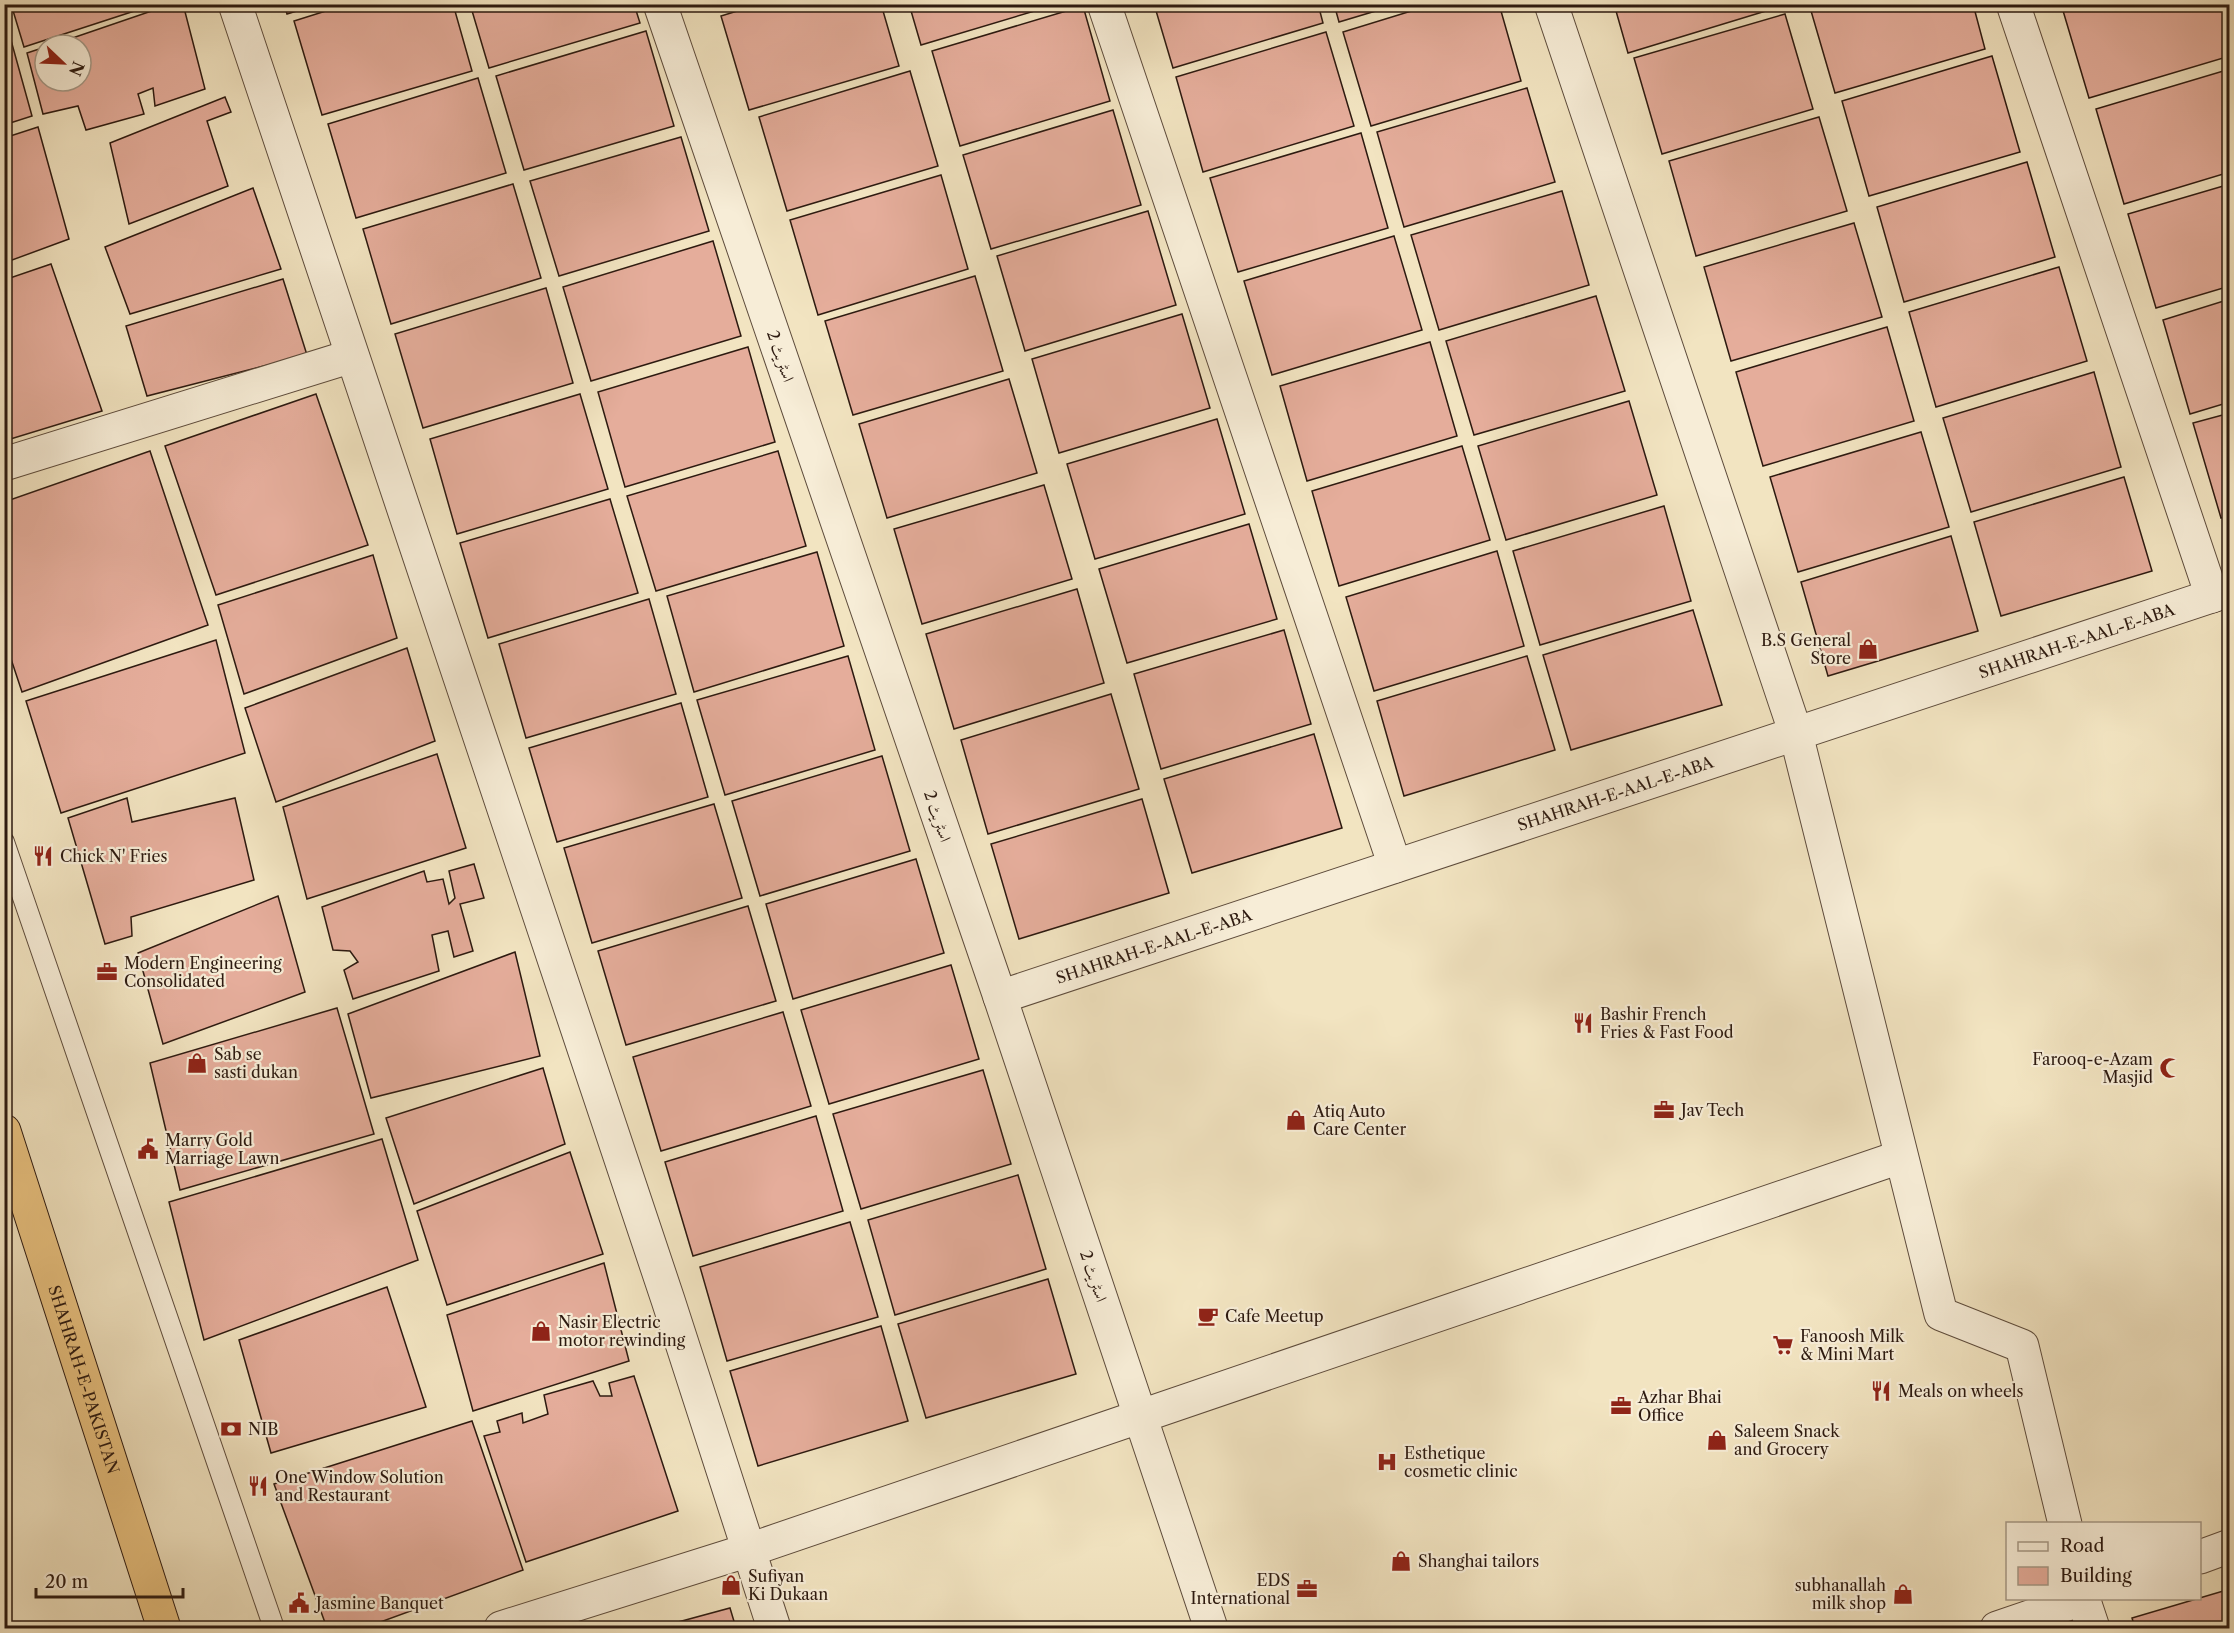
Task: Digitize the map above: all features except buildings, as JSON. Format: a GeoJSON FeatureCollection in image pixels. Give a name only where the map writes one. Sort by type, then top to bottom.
{"type":"FeatureCollection","features":[{"type":"Feature","properties":{"kind":"highway","name":"SHAHRAH-E-PAKISTAN"},"geometry":{"type":"LineString","coordinates":[[4,1131],[164,1629]]}},
{"type":"Feature","properties":{"kind":"street"},"geometry":{"type":"LineString","coordinates":[[235,4],[664,1289],[774,1629]]}},
{"type":"Feature","properties":{"kind":"street","name":"اسٹریٹ 2"},"geometry":{"type":"LineString","coordinates":[[660,4],[1000,997],[1211,1629]]}},
{"type":"Feature","properties":{"kind":"street"},"geometry":{"type":"LineString","coordinates":[[1104,4],[1395,866]]}},
{"type":"Feature","properties":{"kind":"street"},"geometry":{"type":"LineString","coordinates":[[1551,4],[1796,734],[1941,1314],[2022,1346],[2065,1522]]}},
{"type":"Feature","properties":{"kind":"street"},"geometry":{"type":"LineString","coordinates":[[2013,4],[2221,593]]}},
{"type":"Feature","properties":{"kind":"street"},"geometry":{"type":"LineString","coordinates":[[4,464],[352,356]]}},
{"type":"Feature","properties":{"kind":"street","name":"SHAHRAH-E-AAL-E-ABA"},"geometry":{"type":"LineString","coordinates":[[1000,997],[2221,593]]}},
{"type":"Feature","properties":{"kind":"street"},"geometry":{"type":"LineString","coordinates":[[501,1629],[749,1550],[1900,1157]]}},
{"type":"Feature","properties":{"kind":"street"},"geometry":{"type":"LineString","coordinates":[[2201,1556],[2229,1546]]}},
{"type":"Feature","properties":{"kind":"street"},"geometry":{"type":"LineString","coordinates":[[1997,1629],[2081,1600]]}},
{"type":"Feature","properties":{"kind":"street"},"geometry":{"type":"LineString","coordinates":[[2084,1600],[2093,1629]]}},
{"type":"Feature","properties":{"kind":"lane"},"geometry":{"type":"LineString","coordinates":[[4,842],[274,1629]]}},
{"type":"Feature","properties":{"kind":"place","name":"B.S General Store"},"geometry":{"type":"Point","coordinates":[1868,649]}},
{"type":"Feature","properties":{"kind":"place","name":"Chick N' Fries"},"geometry":{"type":"Point","coordinates":[43,856]}},
{"type":"Feature","properties":{"kind":"place","name":"Modern Engineering Consolidated"},"geometry":{"type":"Point","coordinates":[107,972]}},
{"type":"Feature","properties":{"kind":"place","name":"Bashir French Fries & Fast Food"},"geometry":{"type":"Point","coordinates":[1583,1023]}},
{"type":"Feature","properties":{"kind":"place","name":"Sab se sasti dukan"},"geometry":{"type":"Point","coordinates":[197,1063]}},
{"type":"Feature","properties":{"kind":"place","name":"Farooq-e-Azam Masjid"},"geometry":{"type":"Point","coordinates":[2170,1068]}},
{"type":"Feature","properties":{"kind":"place","name":"Jav Tech"},"geometry":{"type":"Point","coordinates":[1664,1110]}},
{"type":"Feature","properties":{"kind":"place","name":"Atiq Auto Care Center"},"geometry":{"type":"Point","coordinates":[1296,1120]}},
{"type":"Feature","properties":{"kind":"place","name":"Marry Gold Marriage Lawn"},"geometry":{"type":"Point","coordinates":[148,1149]}},
{"type":"Feature","properties":{"kind":"place","name":"Cafe Meetup"},"geometry":{"type":"Point","coordinates":[1208,1316]}},
{"type":"Feature","properties":{"kind":"place","name":"Nasir Electric motor rewinding"},"geometry":{"type":"Point","coordinates":[541,1331]}},
{"type":"Feature","properties":{"kind":"place","name":"Fanoosh Milk & Mini Mart"},"geometry":{"type":"Point","coordinates":[1783,1345]}},
{"type":"Feature","properties":{"kind":"place","name":"Meals on wheels"},"geometry":{"type":"Point","coordinates":[1881,1391]}},
{"type":"Feature","properties":{"kind":"place","name":"Azhar Bhai Office"},"geometry":{"type":"Point","coordinates":[1621,1406]}},
{"type":"Feature","properties":{"kind":"place","name":"NIB"},"geometry":{"type":"Point","coordinates":[231,1429]}},
{"type":"Feature","properties":{"kind":"place","name":"Saleem Snack and Grocery"},"geometry":{"type":"Point","coordinates":[1717,1440]}},
{"type":"Feature","properties":{"kind":"place","name":"Esthetique cosmetic clinic"},"geometry":{"type":"Point","coordinates":[1387,1462]}},
{"type":"Feature","properties":{"kind":"place","name":"One Window Solution and Restaurant"},"geometry":{"type":"Point","coordinates":[258,1486]}},
{"type":"Feature","properties":{"kind":"place","name":"Shanghai tailors"},"geometry":{"type":"Point","coordinates":[1401,1561]}},
{"type":"Feature","properties":{"kind":"place","name":"Sufiyan Ki Dukaan"},"geometry":{"type":"Point","coordinates":[731,1585]}},
{"type":"Feature","properties":{"kind":"place","name":"EDS International"},"geometry":{"type":"Point","coordinates":[1307,1589]}},
{"type":"Feature","properties":{"kind":"place","name":"subhanallah milk shop"},"geometry":{"type":"Point","coordinates":[1903,1594]}},
{"type":"Feature","properties":{"kind":"place","name":"Jasmine Banquet"},"geometry":{"type":"Point","coordinates":[299,1603]}}]}
